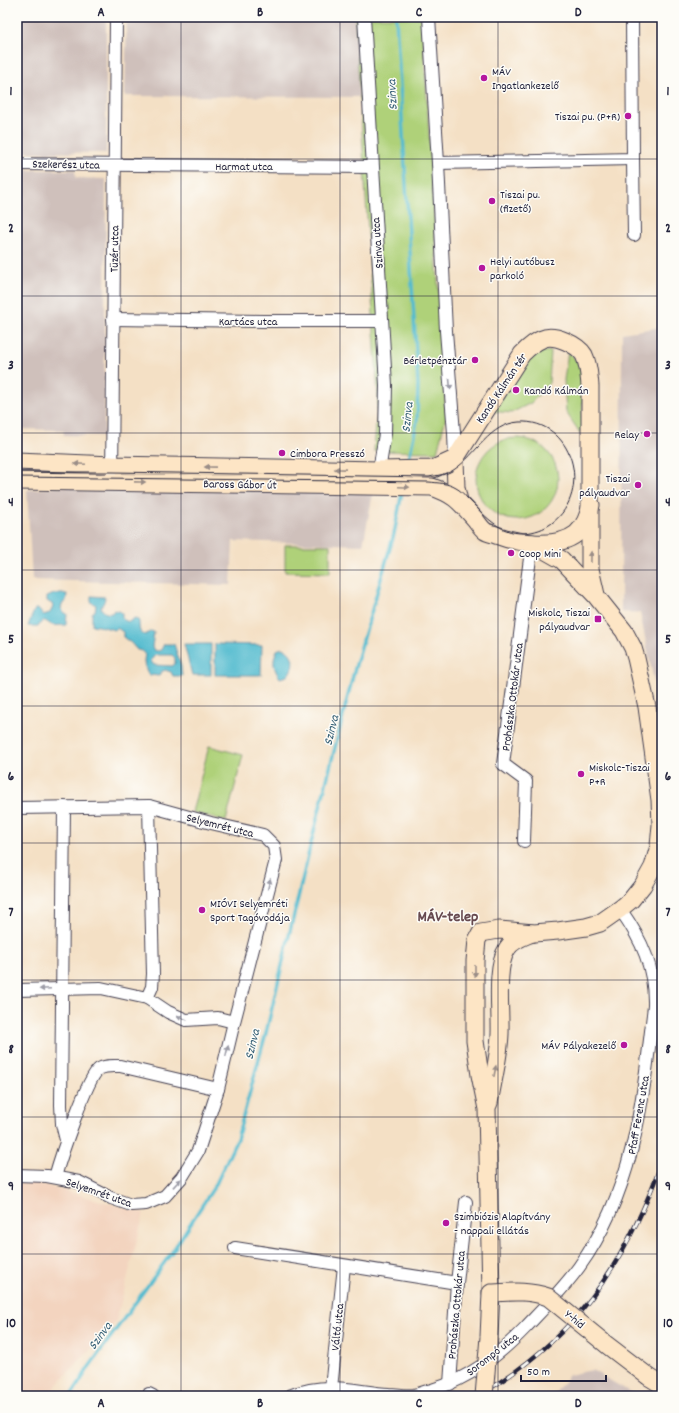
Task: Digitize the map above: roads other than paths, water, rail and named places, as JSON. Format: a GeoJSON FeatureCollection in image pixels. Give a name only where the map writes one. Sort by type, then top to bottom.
{"type":"FeatureCollection","features":[{"type":"Feature","properties":{"kind":"street","name":"Tüzér utca"},"geometry":{"type":"LineString","coordinates":[[112,482],[116,17]]}},
{"type":"Feature","properties":{"kind":"street","name":"Szinva utca"},"geometry":{"type":"LineString","coordinates":[[364,17],[386,405],[385,434],[378,478]]}},
{"type":"Feature","properties":{"kind":"street"},"geometry":{"type":"LineString","coordinates":[[429,17],[446,331],[454,434],[456,488],[459,501],[485,531],[508,540],[532,543],[554,542],[564,540],[574,535],[581,529],[587,519],[591,505]]}},
{"type":"Feature","properties":{"kind":"street"},"geometry":{"type":"LineString","coordinates":[[632,17],[634,235]]}},
{"type":"Feature","properties":{"kind":"street"},"geometry":{"type":"LineString","coordinates":[[438,163],[633,158]]}},
{"type":"Feature","properties":{"kind":"street","name":"Szekerész utca"},"geometry":{"type":"LineString","coordinates":[[17,164],[115,165]]}},
{"type":"Feature","properties":{"kind":"street","name":"Harmat utca"},"geometry":{"type":"LineString","coordinates":[[115,165],[372,167]]}},
{"type":"Feature","properties":{"kind":"street","name":"Kartács utca"},"geometry":{"type":"LineString","coordinates":[[113,320],[382,321]]}},
{"type":"Feature","properties":{"kind":"street","name":"Kandó Kálmán tér"},"geometry":{"type":"LineString","coordinates":[[455,459],[522,354],[532,344],[544,338],[560,339],[577,348],[583,354],[588,364],[590,386],[590,569],[596,596]]}},
{"type":"Feature","properties":{"kind":"street","name":"Baross Gábor út"},"geometry":{"type":"LineString","coordinates":[[17,481],[112,482],[378,478],[433,469],[455,459]]}},
{"type":"Feature","properties":{"kind":"street","name":"Baross Gábor út"},"geometry":{"type":"LineString","coordinates":[[17,461],[378,478],[432,487],[447,492],[459,501]]}},
{"type":"Feature","properties":{"kind":"street"},"geometry":{"type":"LineString","coordinates":[[484,1396],[491,1292],[489,1160],[487,1109],[475,1041],[475,961],[477,940],[481,933],[499,930],[534,933],[586,927],[600,923],[631,900],[643,885],[652,867],[659,846],[661,825],[660,800],[647,707],[636,658],[624,631],[596,596],[562,560],[532,543]]}},
{"type":"Feature","properties":{"kind":"street","name":"Prohászka Ottokár utca"},"geometry":{"type":"LineString","coordinates":[[524,841],[526,782],[503,764],[532,543]]}},
{"type":"Feature","properties":{"kind":"street"},"geometry":{"type":"LineString","coordinates":[[147,998],[152,987],[153,974],[149,806]]}},
{"type":"Feature","properties":{"kind":"street","name":"Selyemrét utca"},"geometry":{"type":"LineString","coordinates":[[17,808],[149,806],[264,836],[274,846],[276,860],[218,1089],[198,1151],[182,1177],[165,1196],[146,1204],[132,1205],[111,1198],[79,1182],[55,1178],[17,1175]]}},
{"type":"Feature","properties":{"kind":"street","name":"Selyemrét utca"},"geometry":{"type":"LineString","coordinates":[[64,807],[61,1105],[62,1124],[66,1140]]}},
{"type":"Feature","properties":{"kind":"street","name":"Pfaff Ferenc utca"},"geometry":{"type":"LineString","coordinates":[[546,1306],[580,1267],[600,1234],[621,1187],[630,1161],[636,1134],[646,1071],[654,1006],[654,991],[649,962],[645,950],[630,923],[620,909]]}},
{"type":"Feature","properties":{"kind":"street"},"geometry":{"type":"LineString","coordinates":[[487,1109],[498,1053],[500,1034],[500,968],[502,957],[507,948],[515,940],[534,933]]}},
{"type":"Feature","properties":{"kind":"street"},"geometry":{"type":"LineString","coordinates":[[17,990],[101,988],[147,998],[168,1012],[186,1020],[218,1018],[234,1022]]}},
{"type":"Feature","properties":{"kind":"street","name":"Selyemrét utca"},"geometry":{"type":"LineString","coordinates":[[55,1178],[66,1140],[91,1080],[98,1069],[106,1066],[120,1066],[218,1089]]}},
{"type":"Feature","properties":{"kind":"street","name":"Prohászka Ottokár utca"},"geometry":{"type":"LineString","coordinates":[[450,1384],[457,1283],[466,1202]]}},
{"type":"Feature","properties":{"kind":"street"},"geometry":{"type":"LineString","coordinates":[[234,1248],[457,1283]]}},
{"type":"Feature","properties":{"kind":"street","name":"Váltó utca"},"geometry":{"type":"LineString","coordinates":[[331,1388],[344,1266]]}},
{"type":"Feature","properties":{"kind":"street","name":"Y-híd"},"geometry":{"type":"LineString","coordinates":[[491,1292],[523,1291],[548,1297],[607,1345],[655,1381]]}},
{"type":"Feature","properties":{"kind":"street","name":"Sorompó utca"},"geometry":{"type":"LineString","coordinates":[[289,1396],[300,1392],[331,1388],[375,1393],[413,1395],[450,1384],[475,1370],[492,1358],[514,1340],[546,1306]]}},
{"type":"Feature","properties":{"kind":"water"},"geometry":{"type":"Polygon","coordinates":[[[54,594],[67,594],[66,601],[62,604],[61,608],[64,613],[67,614],[66,625],[53,625],[42,621],[39,626],[28,626],[35,609],[38,609],[43,615],[50,613],[53,607],[52,604],[47,601],[47,597],[54,594]]]}},
{"type":"Feature","properties":{"kind":"water"},"geometry":{"type":"Polygon","coordinates":[[[91,596],[105,597],[101,608],[104,612],[112,613],[114,610],[119,611],[122,613],[122,618],[126,621],[131,621],[134,618],[138,619],[142,634],[145,635],[151,631],[154,632],[152,647],[154,650],[161,650],[164,644],[174,644],[181,666],[182,676],[173,676],[171,672],[165,670],[161,672],[159,676],[149,675],[144,665],[144,652],[137,650],[123,637],[123,632],[117,628],[114,630],[92,625],[92,613],[95,611],[96,605],[91,602],[91,596]],[[157,655],[154,656],[151,661],[154,665],[172,666],[175,664],[175,658],[172,655],[157,655]]]}},
{"type":"Feature","properties":{"kind":"water"},"geometry":{"type":"Polygon","coordinates":[[[184,644],[211,644],[211,675],[192,675],[184,644]]]}},
{"type":"Feature","properties":{"kind":"water"},"geometry":{"type":"Polygon","coordinates":[[[215,644],[262,645],[261,675],[215,675],[215,644]]]}},
{"type":"Feature","properties":{"kind":"water"},"geometry":{"type":"Polygon","coordinates":[[[282,648],[290,653],[293,664],[287,676],[280,678],[275,668],[274,658],[277,650],[282,648]]]}},
{"type":"Feature","properties":{"kind":"waterway","name":"Szinva"},"geometry":{"type":"LineString","coordinates":[[396,17],[418,385],[417,421],[408,464]]}},
{"type":"Feature","properties":{"kind":"waterway","name":"Szinva"},"geometry":{"type":"LineString","coordinates":[[71,1396],[89,1367],[172,1252],[216,1184],[237,1139],[266,1033],[310,847],[355,668],[394,534],[402,492]]}},
{"type":"Feature","properties":{"kind":"tram line"},"geometry":{"type":"LineString","coordinates":[[17,472],[429,477],[452,471],[463,463],[491,434],[499,428],[519,422],[538,424],[553,432],[564,444],[571,460],[574,477],[572,494],[565,510],[546,527],[536,531],[524,533],[499,527],[459,490],[453,486],[439,483],[17,477]]}},
{"type":"Feature","properties":{"kind":"railway"},"geometry":{"type":"LineString","coordinates":[[477,1396],[511,1374],[542,1351],[568,1325],[592,1297],[613,1267],[631,1234],[662,1162]]}},
{"type":"Feature","properties":{"kind":"place","name":"MÁV Ingatlankezelő"},"geometry":{"type":"Point","coordinates":[484,78]}},
{"type":"Feature","properties":{"kind":"place","name":"Tiszai pu. (P+R)"},"geometry":{"type":"Point","coordinates":[628,116]}},
{"type":"Feature","properties":{"kind":"place","name":"Tiszai pu. (fizető)"},"geometry":{"type":"Point","coordinates":[492,201]}},
{"type":"Feature","properties":{"kind":"place","name":"Helyi autóbusz parkoló"},"geometry":{"type":"Point","coordinates":[482,268]}},
{"type":"Feature","properties":{"kind":"place","name":"Bérletpénztár"},"geometry":{"type":"Point","coordinates":[475,360]}},
{"type":"Feature","properties":{"kind":"place","name":"Kandó Kálmán"},"geometry":{"type":"Point","coordinates":[516,390]}},
{"type":"Feature","properties":{"kind":"place","name":"Relay"},"geometry":{"type":"Point","coordinates":[647,434]}},
{"type":"Feature","properties":{"kind":"place","name":"Cimbora Presszó"},"geometry":{"type":"Point","coordinates":[282,453]}},
{"type":"Feature","properties":{"kind":"place","name":"Tiszai pályaudvar"},"geometry":{"type":"Point","coordinates":[638,485]}},
{"type":"Feature","properties":{"kind":"place","name":"Coop Mini"},"geometry":{"type":"Point","coordinates":[511,553]}},
{"type":"Feature","properties":{"kind":"place","name":"Miskolc, Tiszai pályaudvar"},"geometry":{"type":"Point","coordinates":[598,619]}},
{"type":"Feature","properties":{"kind":"place","name":"Miskolc-Tiszai P+R"},"geometry":{"type":"Point","coordinates":[581,774]}},
{"type":"Feature","properties":{"kind":"place","name":"MIÓVI Selyemréti Sport Tagóvodája"},"geometry":{"type":"Point","coordinates":[202,910]}},
{"type":"Feature","properties":{"kind":"place","name":"MÁV Pályakezelő"},"geometry":{"type":"Point","coordinates":[624,1045]}},
{"type":"Feature","properties":{"kind":"place","name":"Szimbiózis Alapítvány - nappali ellátás"},"geometry":{"type":"Point","coordinates":[446,1223]}},
{"type":"Feature","properties":{"kind":"district","name":"MÁV-telep"},"geometry":{"type":"Point","coordinates":[448,915]}}]}
